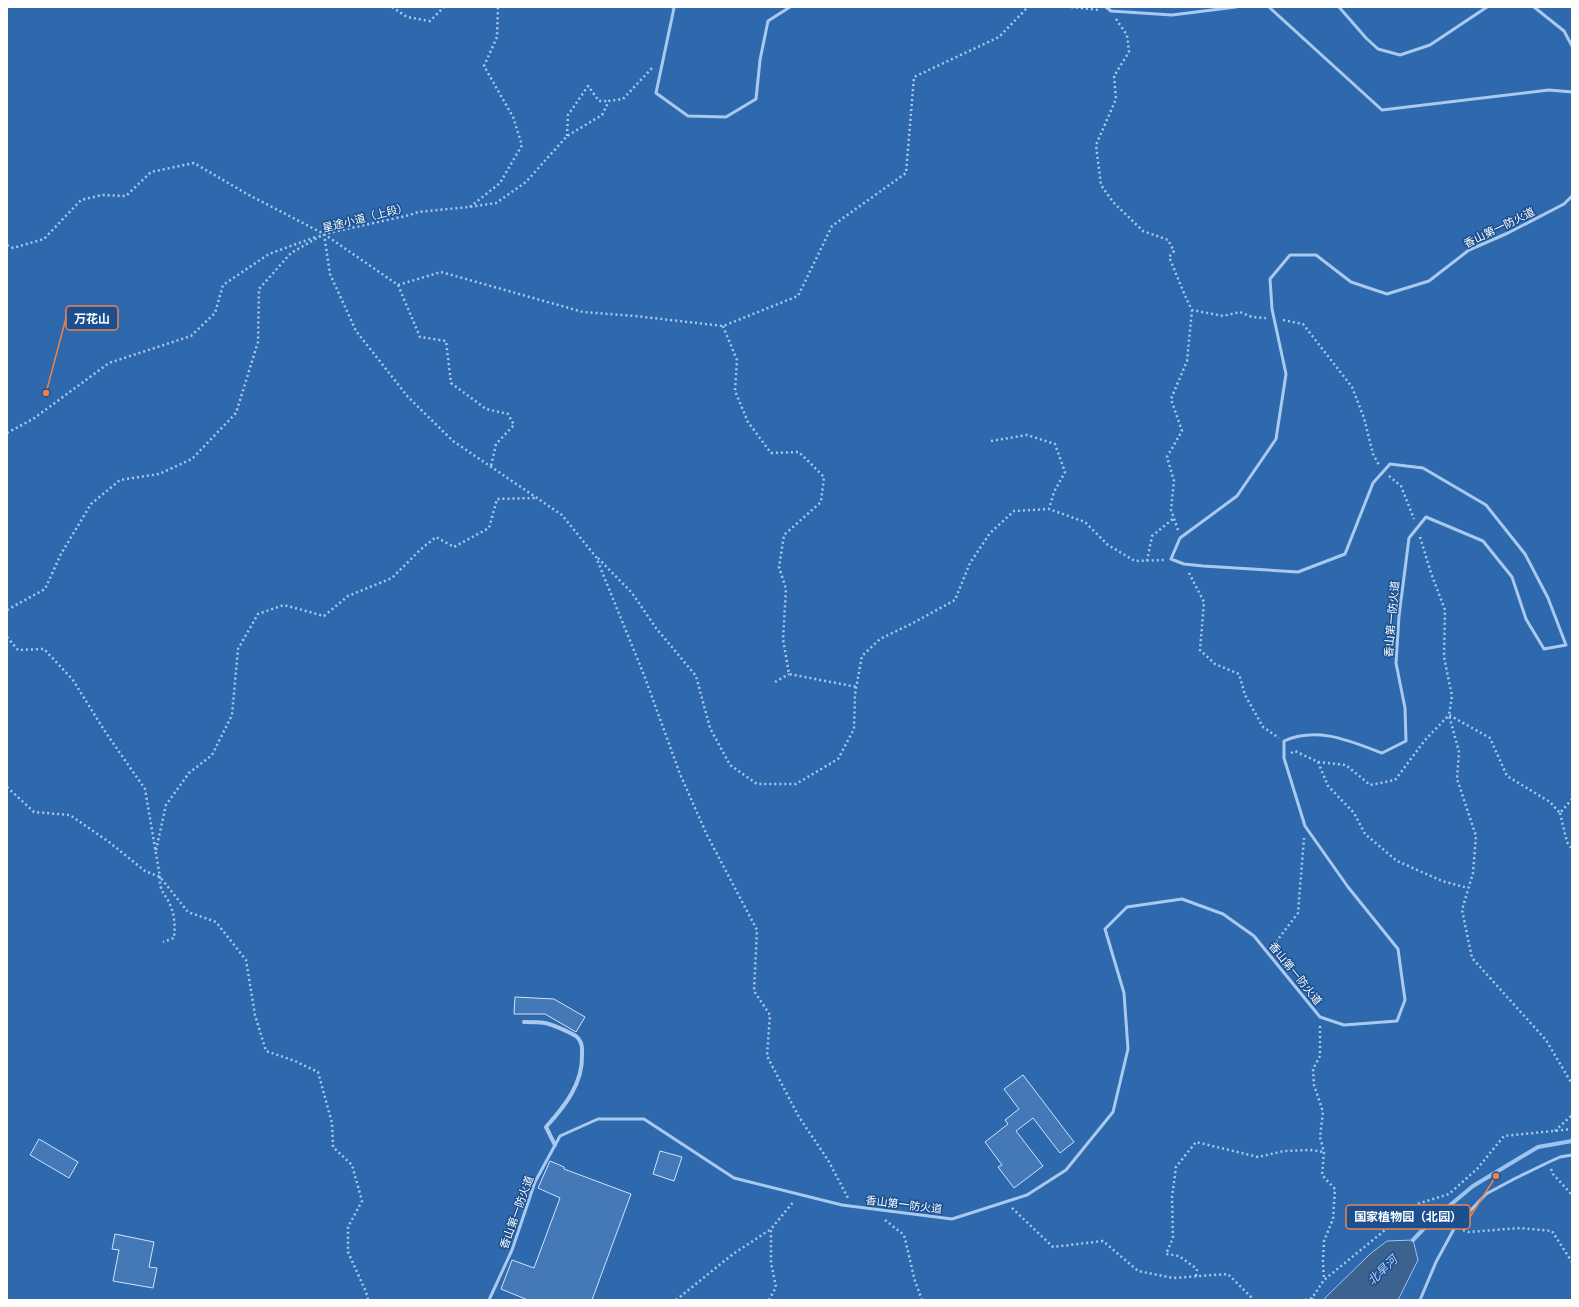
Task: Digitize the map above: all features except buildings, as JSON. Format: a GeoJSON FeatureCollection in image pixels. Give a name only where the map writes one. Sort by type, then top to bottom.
{"type":"FeatureCollection","features":[{"type":"Feature","properties":{"kind":"street"},"geometry":{"type":"LineString","coordinates":[[524,1022],[546,1023],[577,1037],[582,1044],[580,1073],[574,1091],[561,1111],[546,1127],[555,1145]]}},
{"type":"Feature","properties":{"kind":"lane"},"geometry":{"type":"LineString","coordinates":[[678,7],[673,7],[656,93],[688,116],[726,117],[756,99],[760,60],[768,21],[790,7]]}},
{"type":"Feature","properties":{"kind":"lane"},"geometry":{"type":"LineString","coordinates":[[1106,7],[1111,11],[1172,15],[1236,7]]}},
{"type":"Feature","properties":{"kind":"lane"},"geometry":{"type":"LineString","coordinates":[[1269,7],[1382,110],[1549,90],[1572,92]]}},
{"type":"Feature","properties":{"kind":"lane"},"geometry":{"type":"LineString","coordinates":[[1339,7],[1366,38],[1378,49],[1400,55],[1430,45],[1487,7]]}},
{"type":"Feature","properties":{"kind":"lane"},"geometry":{"type":"LineString","coordinates":[[1534,7],[1564,31],[1572,46]]}},
{"type":"Feature","properties":{"kind":"lane","name":"香山第一防火道"},"geometry":{"type":"LineString","coordinates":[[1180,538],[1238,496],[1276,438],[1286,374],[1275,318],[1270,279],[1290,255],[1316,255],[1351,282],[1386,294],[1429,281],[1469,250],[1508,234],[1564,204],[1572,196]]}},
{"type":"Feature","properties":{"kind":"lane","name":"香山第一防火道"},"geometry":{"type":"LineString","coordinates":[[489,1300],[512,1250],[535,1182],[560,1136],[598,1119],[644,1119],[734,1178],[799,1195],[852,1206],[952,1219],[1027,1195],[1066,1170],[1113,1112],[1128,1049],[1124,993],[1105,929],[1127,907],[1182,899],[1223,914],[1254,936],[1320,1018],[1344,1025],[1396,1021],[1405,1000],[1398,949],[1348,887],[1305,826],[1284,758],[1284,741],[1293,737],[1323,734],[1354,742],[1382,753],[1406,741],[1406,708],[1396,663],[1399,616],[1409,538],[1426,517],[1483,541],[1512,577],[1526,619],[1544,650],[1566,645],[1548,598],[1525,554],[1486,505],[1423,468],[1390,464],[1372,483],[1345,554],[1298,572],[1184,564],[1171,559]]}},
{"type":"Feature","properties":{"kind":"lane"},"geometry":{"type":"LineString","coordinates":[[1171,559],[1180,538]]}},
{"type":"Feature","properties":{"kind":"lane"},"geometry":{"type":"LineString","coordinates":[[1420,1300],[1436,1262],[1455,1227],[1486,1194],[1548,1162],[1560,1157],[1572,1155]]}},
{"type":"Feature","properties":{"kind":"path"},"geometry":{"type":"LineString","coordinates":[[392,7],[407,17],[430,21],[444,7]]}},
{"type":"Feature","properties":{"kind":"path"},"geometry":{"type":"LineString","coordinates":[[469,207],[500,183],[522,145],[513,117],[484,66],[497,37],[498,7]]}},
{"type":"Feature","properties":{"kind":"path"},"geometry":{"type":"LineString","coordinates":[[398,285],[441,272],[583,312],[723,326],[798,296],[832,226],[906,173],[914,77],[999,37],[1028,7]]}},
{"type":"Feature","properties":{"kind":"path"},"geometry":{"type":"LineString","coordinates":[[1072,7],[1111,11],[1127,35],[1129,52],[1114,76],[1116,99],[1096,145],[1101,186],[1113,202],[1143,231],[1168,240],[1174,251],[1169,257],[1178,278],[1182,293],[1192,310],[1187,361],[1172,400],[1182,431],[1167,457],[1174,481],[1171,510],[1180,538]]}},
{"type":"Feature","properties":{"kind":"path"},"geometry":{"type":"LineString","coordinates":[[567,136],[568,115],[588,86],[599,101],[623,99],[663,56]]}},
{"type":"Feature","properties":{"kind":"path","name":"星途小道（上段）"},"geometry":{"type":"LineString","coordinates":[[7,610],[44,589],[61,554],[91,504],[120,480],[159,474],[192,459],[236,413],[258,342],[259,289],[291,253],[324,234],[404,217],[418,212],[469,207],[496,202],[526,182],[567,136],[602,116],[609,101]]}},
{"type":"Feature","properties":{"kind":"path"},"geometry":{"type":"LineString","coordinates":[[7,245],[13,248],[44,239],[81,200],[102,195],[126,196],[152,172],[194,163],[247,194],[324,234],[398,285],[420,337],[446,341],[451,382],[486,408],[508,414],[514,425],[496,444],[491,466]]}},
{"type":"Feature","properties":{"kind":"path"},"geometry":{"type":"LineString","coordinates":[[7,433],[33,419],[109,363],[191,336],[215,312],[223,284],[269,254],[324,234]]}},
{"type":"Feature","properties":{"kind":"path"},"geometry":{"type":"LineString","coordinates":[[324,234],[330,274],[356,331],[408,397],[453,441],[562,515],[596,557],[632,593],[656,628],[696,676],[710,728],[730,765],[757,784],[796,784],[838,759],[854,729],[855,694],[862,656],[880,639],[955,600],[970,563],[990,533],[1014,511],[1049,509],[1085,522],[1108,545],[1135,561],[1171,559]]}},
{"type":"Feature","properties":{"kind":"path"},"geometry":{"type":"LineString","coordinates":[[1192,310],[1223,316],[1240,312],[1252,317],[1275,318],[1303,324],[1352,387],[1364,418],[1373,454],[1383,472],[1401,486],[1418,528],[1431,573],[1445,610],[1444,657],[1452,696],[1449,715],[1459,752],[1457,780],[1476,836],[1473,873],[1462,910],[1472,958],[1546,1040],[1570,1077],[1572,1084]]}},
{"type":"Feature","properties":{"kind":"path"},"geometry":{"type":"LineString","coordinates":[[723,326],[737,360],[734,391],[748,422],[770,453],[799,452],[824,477],[820,502],[784,535],[779,567],[786,589],[783,639],[789,674]]}},
{"type":"Feature","properties":{"kind":"path"},"geometry":{"type":"LineString","coordinates":[[991,441],[1027,435],[1055,444],[1064,472],[1054,492],[1049,509]]}},
{"type":"Feature","properties":{"kind":"path"},"geometry":{"type":"LineString","coordinates":[[156,850],[166,805],[189,773],[212,755],[232,715],[238,649],[258,614],[284,605],[324,616],[348,596],[392,578],[420,550],[436,537],[454,547],[489,528],[497,499],[537,498]]}},
{"type":"Feature","properties":{"kind":"path"},"geometry":{"type":"LineString","coordinates":[[1147,561],[1152,536],[1174,518]]}},
{"type":"Feature","properties":{"kind":"path"},"geometry":{"type":"LineString","coordinates":[[596,557],[644,675],[680,774],[708,835],[757,930],[754,991],[770,1015],[767,1056],[798,1117],[828,1160],[852,1206]]}},
{"type":"Feature","properties":{"kind":"path"},"geometry":{"type":"LineString","coordinates":[[1184,564],[1204,602],[1200,650],[1215,664],[1239,674],[1245,695],[1263,727],[1284,741]]}},
{"type":"Feature","properties":{"kind":"path"},"geometry":{"type":"LineString","coordinates":[[7,637],[18,650],[44,649],[73,680],[106,733],[145,789],[156,850],[160,887],[171,907],[176,925],[174,938],[163,942]]}},
{"type":"Feature","properties":{"kind":"path"},"geometry":{"type":"LineString","coordinates":[[775,682],[789,674],[857,687]]}},
{"type":"Feature","properties":{"kind":"path"},"geometry":{"type":"LineString","coordinates":[[1284,758],[1295,751],[1318,762],[1346,765],[1370,786],[1394,780],[1425,740],[1449,715]]}},
{"type":"Feature","properties":{"kind":"path"},"geometry":{"type":"LineString","coordinates":[[1449,715],[1490,738],[1508,776],[1550,802],[1560,813],[1567,842],[1572,849]]}},
{"type":"Feature","properties":{"kind":"path"},"geometry":{"type":"LineString","coordinates":[[1318,762],[1328,786],[1354,813],[1365,834],[1397,861],[1442,881],[1468,888]]}},
{"type":"Feature","properties":{"kind":"path"},"geometry":{"type":"LineString","coordinates":[[7,787],[34,812],[70,815],[109,842],[144,871],[160,877],[188,912],[216,922],[246,960],[255,1015],[266,1052],[295,1061],[318,1072],[332,1123],[333,1147],[352,1165],[362,1201],[348,1227],[348,1252],[366,1292],[368,1300]]}},
{"type":"Feature","properties":{"kind":"path"},"geometry":{"type":"LineString","coordinates":[[1560,813],[1572,799]]}},
{"type":"Feature","properties":{"kind":"path"},"geometry":{"type":"LineString","coordinates":[[1268,953],[1298,914],[1305,826]]}},
{"type":"Feature","properties":{"kind":"path"},"geometry":{"type":"LineString","coordinates":[[1320,1018],[1320,1056],[1314,1069],[1314,1085],[1323,1112],[1320,1137],[1324,1152],[1322,1175],[1334,1189],[1333,1219],[1324,1241],[1324,1280]]}},
{"type":"Feature","properties":{"kind":"path"},"geometry":{"type":"LineString","coordinates":[[1554,1131],[1572,1115]]}},
{"type":"Feature","properties":{"kind":"path"},"geometry":{"type":"LineString","coordinates":[[1306,1300],[1312,1299],[1324,1280],[1417,1204],[1449,1194],[1477,1169],[1504,1136],[1572,1129]]}},
{"type":"Feature","properties":{"kind":"path"},"geometry":{"type":"LineString","coordinates":[[1196,1276],[1196,1270],[1179,1256],[1166,1254],[1173,1238],[1172,1197],[1176,1167],[1196,1142],[1258,1157],[1284,1151],[1310,1150],[1324,1152]]}},
{"type":"Feature","properties":{"kind":"path"},"geometry":{"type":"LineString","coordinates":[[1548,1162],[1554,1174],[1572,1195]]}},
{"type":"Feature","properties":{"kind":"path"},"geometry":{"type":"LineString","coordinates":[[676,1300],[733,1254],[771,1229],[799,1195]]}},
{"type":"Feature","properties":{"kind":"path"},"geometry":{"type":"LineString","coordinates":[[1006,1202],[1053,1246],[1103,1241],[1138,1271],[1173,1278],[1228,1274],[1254,1300]]}},
{"type":"Feature","properties":{"kind":"path"},"geometry":{"type":"LineString","coordinates":[[872,1209],[904,1235],[915,1281],[922,1300]]}},
{"type":"Feature","properties":{"kind":"path"},"geometry":{"type":"LineString","coordinates":[[1455,1227],[1470,1232],[1520,1228],[1552,1231],[1572,1262]]}},
{"type":"Feature","properties":{"kind":"path"},"geometry":{"type":"LineString","coordinates":[[769,1300],[776,1287],[771,1263],[771,1229]]}},
{"type":"Feature","properties":{"kind":"shaded area"},"geometry":{"type":"Polygon","coordinates":[[[7,7],[1572,7],[1572,1300],[7,1300],[7,7]]]}},
{"type":"Feature","properties":{"kind":"water","name":"北旱河"},"geometry":{"type":"Polygon","coordinates":[[[1413,1240],[1418,1260],[1398,1300],[1325,1300],[1325,1298],[1370,1254],[1387,1241],[1413,1240]]]}},
{"type":"Feature","properties":{"kind":"waterway"},"geometry":{"type":"LineString","coordinates":[[1413,1240],[1431,1221],[1473,1186],[1538,1147],[1572,1141]]}},
{"type":"Feature","properties":{"kind":"place","name":"万花山"},"geometry":{"type":"Point","coordinates":[46,393]}},
{"type":"Feature","properties":{"kind":"place","name":"国家植物园（北园）"},"geometry":{"type":"Point","coordinates":[1496,1176]}}]}
